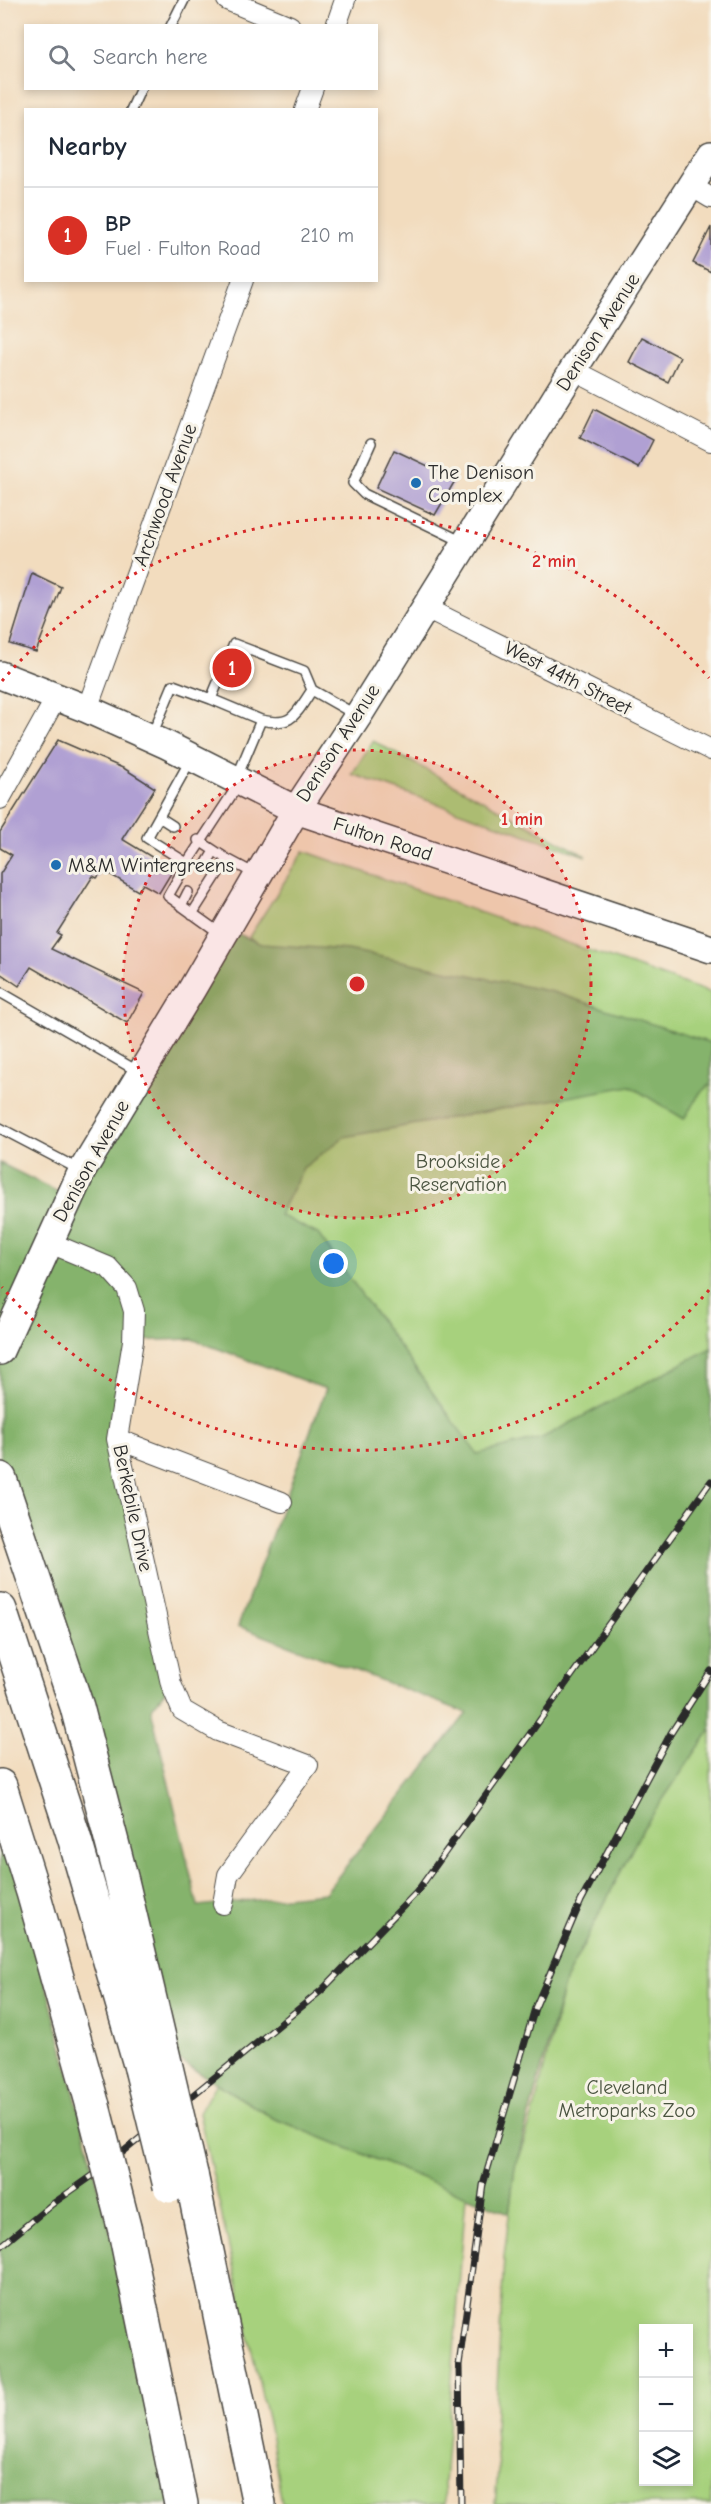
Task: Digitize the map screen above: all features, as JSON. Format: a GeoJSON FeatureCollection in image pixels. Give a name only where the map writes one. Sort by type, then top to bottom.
{"type":"FeatureCollection","features":[{"type":"Feature","properties":{"kind":"highway"},"geometry":{"type":"LineString","coordinates":[[1,1480],[77,1707],[123,1881],[151,2059],[259,2504]]}},
{"type":"Feature","properties":{"kind":"highway"},"geometry":{"type":"LineString","coordinates":[[0,1610],[74,1837],[151,2059]]}},
{"type":"Feature","properties":{"kind":"highway"},"geometry":{"type":"LineString","coordinates":[[0,1786],[33,1892],[93,2106],[125,2231],[181,2504]]}},
{"type":"Feature","properties":{"kind":"highway"},"geometry":{"type":"LineString","coordinates":[[0,1808],[33,1892]]}},
{"type":"Feature","properties":{"kind":"highway"},"geometry":{"type":"LineString","coordinates":[[181,2180],[213,2369],[239,2504]]}},
{"type":"Feature","properties":{"kind":"main road","name":"Denison Avenue"},"geometry":{"type":"LineString","coordinates":[[0,1351],[82,1172],[224,936],[296,810],[358,716],[573,370],[701,192],[711,154]]}},
{"type":"Feature","properties":{"kind":"main road","name":"Fulton Road"},"geometry":{"type":"LineString","coordinates":[[0,675],[87,709],[151,738],[296,810],[711,949]]}},
{"type":"Feature","properties":{"kind":"street"},"geometry":{"type":"LineString","coordinates":[[227,0],[285,24]]}},
{"type":"Feature","properties":{"kind":"street"},"geometry":{"type":"LineString","coordinates":[[337,24],[345,0]]}},
{"type":"Feature","properties":{"kind":"street"},"geometry":{"type":"LineString","coordinates":[[306,108],[312,90]]}},
{"type":"Feature","properties":{"kind":"street","name":"Archwood Avenue"},"geometry":{"type":"LineString","coordinates":[[87,709],[242,282]]}},
{"type":"Feature","properties":{"kind":"street"},"geometry":{"type":"LineString","coordinates":[[573,370],[711,441]]}},
{"type":"Feature","properties":{"kind":"street","name":"West 44th Street"},"geometry":{"type":"LineString","coordinates":[[424,607],[711,750]]}},
{"type":"Feature","properties":{"kind":"street"},"geometry":{"type":"LineString","coordinates":[[0,799],[56,698]]}},
{"type":"Feature","properties":{"kind":"street","name":"Berkebile Drive"},"geometry":{"type":"LineString","coordinates":[[48,1242],[108,1267],[127,1288],[134,1311],[133,1341],[117,1439],[171,1684],[182,1710],[218,1731],[308,1765],[228,1875],[222,1904]]}},
{"type":"Feature","properties":{"kind":"street"},"geometry":{"type":"LineString","coordinates":[[117,1439],[282,1502]]}},
{"type":"Feature","properties":{"kind":"lane"},"geometry":{"type":"LineString","coordinates":[[172,24],[184,0]]}},
{"type":"Feature","properties":{"kind":"lane"},"geometry":{"type":"LineString","coordinates":[[132,108],[140,90]]}},
{"type":"Feature","properties":{"kind":"lane"},"geometry":{"type":"LineString","coordinates":[[371,443],[353,483],[364,494],[465,543]]}},
{"type":"Feature","properties":{"kind":"lane"},"geometry":{"type":"LineString","coordinates":[[211,699],[234,644],[304,671],[312,690],[358,716]]}},
{"type":"Feature","properties":{"kind":"lane"},"geometry":{"type":"LineString","coordinates":[[151,738],[173,685],[261,720],[279,724],[290,720],[312,690]]}},
{"type":"Feature","properties":{"kind":"lane"},"geometry":{"type":"LineString","coordinates":[[224,936],[168,896],[238,781],[261,720]]}},
{"type":"Feature","properties":{"kind":"lane"},"geometry":{"type":"LineString","coordinates":[[187,864],[147,838],[192,757]]}},
{"type":"Feature","properties":{"kind":"lane"},"geometry":{"type":"LineString","coordinates":[[159,817],[173,826]]}},
{"type":"Feature","properties":{"kind":"lane"},"geometry":{"type":"LineString","coordinates":[[200,842],[258,876]]}},
{"type":"Feature","properties":{"kind":"lane"},"geometry":{"type":"LineString","coordinates":[[204,868],[214,851]]}},
{"type":"Feature","properties":{"kind":"lane"},"geometry":{"type":"LineString","coordinates":[[192,914],[227,859]]}},
{"type":"Feature","properties":{"kind":"lane"},"geometry":{"type":"LineString","coordinates":[[181,906],[188,892]]}},
{"type":"Feature","properties":{"kind":"lane"},"geometry":{"type":"LineString","coordinates":[[0,992],[141,1073]]}},
{"type":"Feature","properties":{"kind":"lane"},"geometry":{"type":"LineString","coordinates":[[0,1128],[82,1172]]}},
{"type":"Feature","properties":{"kind":"green space"},"geometry":{"type":"Polygon","coordinates":[[[373,741],[586,856],[352,774],[373,741]]]}},
{"type":"Feature","properties":{"kind":"green space","name":"Brookside Reservation"},"geometry":{"type":"Polygon","coordinates":[[[304,851],[711,993],[711,1382],[238,1626],[326,1389],[192,1339],[261,945],[249,937],[304,851]]]}},
{"type":"Feature","properties":{"kind":"green space"},"geometry":{"type":"Polygon","coordinates":[[[227,929],[261,944],[348,950],[553,992],[711,1043],[711,1084],[700,1093],[684,1119],[630,1086],[344,1137],[303,1168],[279,1215],[318,1234],[477,1454],[542,1438],[711,1348],[711,1729],[642,1830],[565,1981],[515,2167],[509,2213],[273,2118],[162,2050],[0,1473],[0,1163],[68,1197],[227,929]],[[192,1339],[133,1341],[117,1439],[171,1684],[151,1709],[198,1906],[325,1893],[467,1713],[238,1626],[326,1389],[192,1339]]]}},
{"type":"Feature","properties":{"kind":"green space","name":"Cleveland Metroparks Zoo"},"geometry":{"type":"Polygon","coordinates":[[[711,1728],[711,2504],[495,2504],[498,2471],[495,2427],[504,2257],[515,2167],[533,2114],[565,1981],[642,1829],[711,1728]]]}},
{"type":"Feature","properties":{"kind":"green space"},"geometry":{"type":"Polygon","coordinates":[[[0,1807],[181,2504],[0,2504],[0,1807]]]}},
{"type":"Feature","properties":{"kind":"green space"},"geometry":{"type":"Polygon","coordinates":[[[216,2083],[273,2118],[466,2195],[444,2483],[445,2504],[282,2504],[270,2432],[199,2113],[216,2083]]]}},
{"type":"Feature","properties":{"kind":"building"},"geometry":{"type":"Polygon","coordinates":[[[711,227],[711,272],[693,263],[711,227]]]}},
{"type":"Feature","properties":{"kind":"building"},"geometry":{"type":"Polygon","coordinates":[[[642,337],[680,357],[668,382],[629,362],[642,337]]]}},
{"type":"Feature","properties":{"kind":"building"},"geometry":{"type":"Polygon","coordinates":[[[594,409],[653,440],[639,468],[580,438],[594,409]]]}},
{"type":"Feature","properties":{"kind":"building","name":"The Denison Complex"},"geometry":{"type":"Polygon","coordinates":[[[394,450],[456,479],[435,515],[376,488],[394,450]]]}},
{"type":"Feature","properties":{"kind":"building"},"geometry":{"type":"Polygon","coordinates":[[[32,573],[61,587],[36,652],[10,644],[32,573]]]}},
{"type":"Feature","properties":{"kind":"building","name":"M&M Wintergreens"},"geometry":{"type":"Polygon","coordinates":[[[58,740],[125,769],[155,788],[122,839],[173,870],[159,893],[143,884],[138,891],[103,870],[97,878],[93,876],[57,933],[61,935],[51,949],[144,993],[127,1023],[31,967],[19,986],[0,973],[0,874],[12,855],[0,848],[0,832],[58,740]]]}},
{"type":"Feature","properties":{"kind":"railway"},"geometry":{"type":"LineString","coordinates":[[0,2247],[51,2205],[102,2169],[322,1990],[416,1893],[711,1481]]}},
{"type":"Feature","properties":{"kind":"railway"},"geometry":{"type":"LineString","coordinates":[[461,2504],[459,2365],[483,2185],[535,2008],[581,1901],[671,1733],[711,1671]]}},
{"type":"Feature","properties":{"kind":"place","name":"The Denison Complex"},"geometry":{"type":"Point","coordinates":[416,483]}},
{"type":"Feature","properties":{"kind":"place","name":"BP"},"geometry":{"type":"Point","coordinates":[232,668]}},
{"type":"Feature","properties":{"kind":"place","name":"M&M Wintergreens"},"geometry":{"type":"Point","coordinates":[56,865]}}]}
